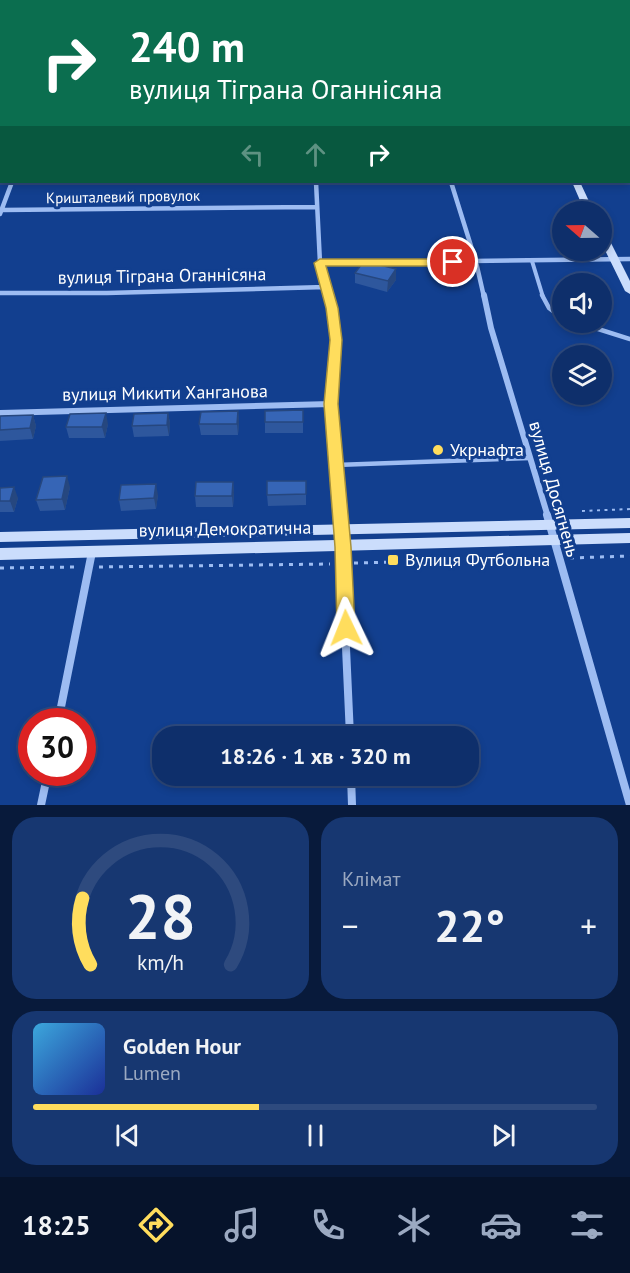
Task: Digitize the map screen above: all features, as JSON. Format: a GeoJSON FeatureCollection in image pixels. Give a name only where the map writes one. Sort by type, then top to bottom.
{"type":"FeatureCollection","features":[{"type":"Feature","properties":{"kind":"street"},"geometry":{"type":"LineString","coordinates":[[1,212],[12,183]]}},
{"type":"Feature","properties":{"kind":"street"},"geometry":{"type":"LineString","coordinates":[[316,183],[320,263],[332,308],[336,340],[331,404],[344,564],[350,726]]}},
{"type":"Feature","properties":{"kind":"street","name":"вулиця Досягнень"},"geometry":{"type":"LineString","coordinates":[[451,183],[476,262],[491,328],[630,805]]}},
{"type":"Feature","properties":{"kind":"street"},"geometry":{"type":"LineString","coordinates":[[576,183],[585,201]]}},
{"type":"Feature","properties":{"kind":"street","name":"Кришталевий провулок"},"geometry":{"type":"LineString","coordinates":[[1,212],[317,207]]}},
{"type":"Feature","properties":{"kind":"street"},"geometry":{"type":"LineString","coordinates":[[320,263],[630,259]]}},
{"type":"Feature","properties":{"kind":"street"},"geometry":{"type":"LineString","coordinates":[[613,260],[630,291]]}},
{"type":"Feature","properties":{"kind":"street","name":"вулиця Тіграна Оганнісяна"},"geometry":{"type":"LineString","coordinates":[[0,293],[86,294],[325,287]]}},
{"type":"Feature","properties":{"kind":"street","name":"вулиця Микити Ханганова"},"geometry":{"type":"LineString","coordinates":[[0,413],[331,404]]}},
{"type":"Feature","properties":{"kind":"street","name":"вулиця Демократична"},"geometry":{"type":"LineString","coordinates":[[0,537],[630,523]]}},
{"type":"Feature","properties":{"kind":"street","name":"вулиця Демократична"},"geometry":{"type":"LineString","coordinates":[[0,554],[630,538]]}},
{"type":"Feature","properties":{"kind":"street"},"geometry":{"type":"LineString","coordinates":[[61,708],[92,552]]}},
{"type":"Feature","properties":{"kind":"street"},"geometry":{"type":"LineString","coordinates":[[41,805],[45,786]]}},
{"type":"Feature","properties":{"kind":"street"},"geometry":{"type":"LineString","coordinates":[[351,786],[352,805]]}},
{"type":"Feature","properties":{"kind":"lane"},"geometry":{"type":"LineString","coordinates":[[532,261],[547,306],[552,312]]}},
{"type":"Feature","properties":{"kind":"lane"},"geometry":{"type":"LineString","coordinates":[[611,333],[630,339]]}},
{"type":"Feature","properties":{"kind":"lane"},"geometry":{"type":"LineString","coordinates":[[336,465],[530,458]]}},
{"type":"Feature","properties":{"kind":"path"},"geometry":{"type":"LineString","coordinates":[[0,568],[344,564],[630,556]]}},
{"type":"Feature","properties":{"kind":"building"},"geometry":{"type":"Polygon","coordinates":[[[364,261],[396,269],[388,281],[355,273],[364,261]]]}},
{"type":"Feature","properties":{"kind":"building"},"geometry":{"type":"Polygon","coordinates":[[[303,410],[303,422],[265,422],[265,411],[303,410]]]}},
{"type":"Feature","properties":{"kind":"building"},"geometry":{"type":"Polygon","coordinates":[[[238,411],[237,424],[199,424],[201,412],[238,411]]]}},
{"type":"Feature","properties":{"kind":"building"},"geometry":{"type":"Polygon","coordinates":[[[106,413],[102,427],[66,427],[70,414],[106,413]]]}},
{"type":"Feature","properties":{"kind":"building"},"geometry":{"type":"Polygon","coordinates":[[[168,413],[167,425],[132,426],[134,414],[168,413]]]}},
{"type":"Feature","properties":{"kind":"building"},"geometry":{"type":"Polygon","coordinates":[[[33,415],[30,428],[0,430],[0,416],[33,415]]]}},
{"type":"Feature","properties":{"kind":"building"},"geometry":{"type":"Polygon","coordinates":[[[67,476],[62,499],[36,500],[43,477],[67,476]]]}},
{"type":"Feature","properties":{"kind":"building"},"geometry":{"type":"Polygon","coordinates":[[[267,481],[306,481],[306,494],[267,495],[267,481]]]}},
{"type":"Feature","properties":{"kind":"building"},"geometry":{"type":"Polygon","coordinates":[[[196,482],[233,482],[232,496],[195,496],[196,482]]]}},
{"type":"Feature","properties":{"kind":"building"},"geometry":{"type":"Polygon","coordinates":[[[156,484],[154,498],[119,500],[121,485],[156,484]]]}},
{"type":"Feature","properties":{"kind":"building"},"geometry":{"type":"Polygon","coordinates":[[[14,487],[10,501],[0,501],[0,488],[14,487]]]}},
{"type":"Feature","properties":{"kind":"place","name":"Укрнафта"},"geometry":{"type":"Point","coordinates":[438,450]}},
{"type":"Feature","properties":{"kind":"place","name":"Вулиця Футбольна"},"geometry":{"type":"Point","coordinates":[393,560]}},
{"type":"Feature","properties":{"kind":"route"},"geometry":{"type":"LineString","coordinates":[[346,628],[343,547],[331,404],[336,340],[332,308],[320,263],[453,262]]}}]}
